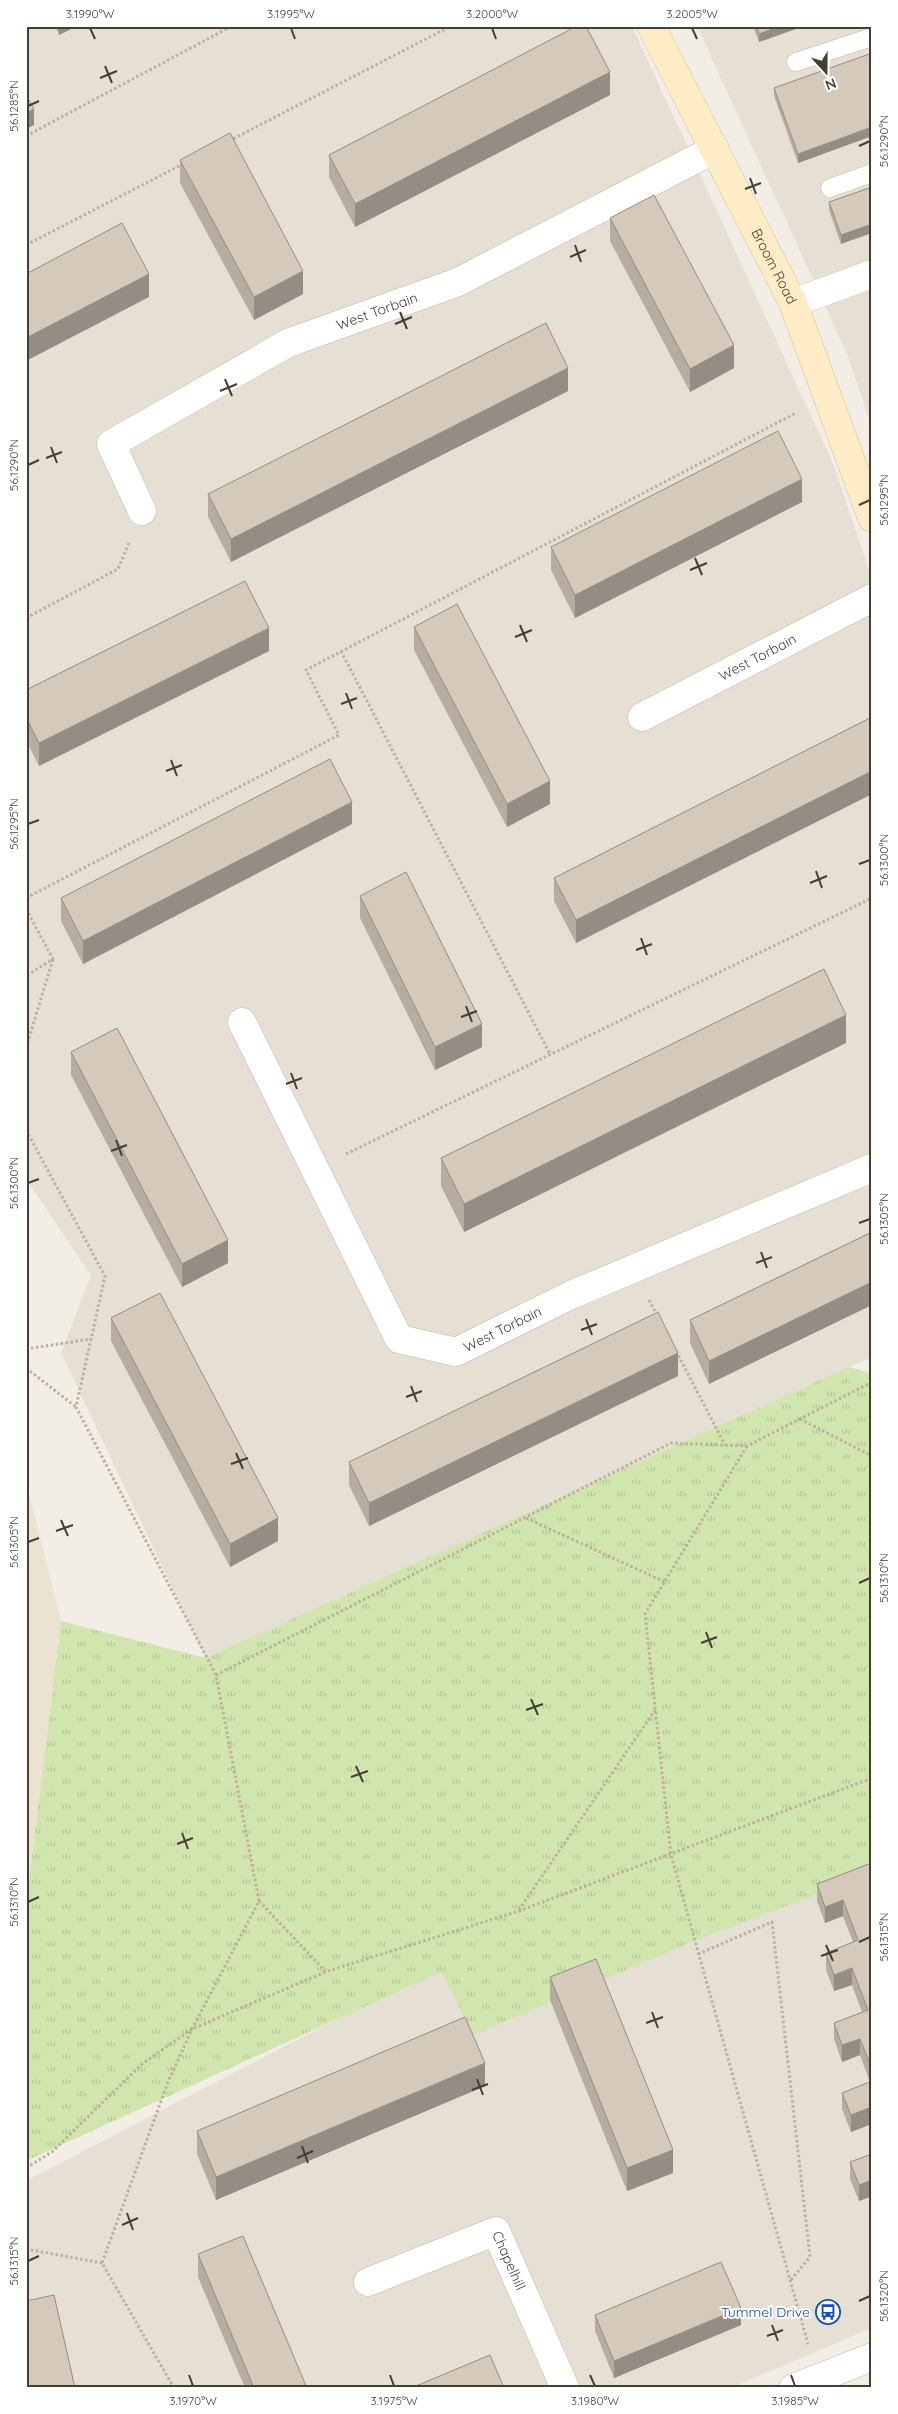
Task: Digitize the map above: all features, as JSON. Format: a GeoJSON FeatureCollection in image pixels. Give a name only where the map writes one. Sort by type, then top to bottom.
{"type":"FeatureCollection","features":[{"type":"Feature","properties":{"kind":"street","name":"Broom Road"},"geometry":{"type":"LineString","coordinates":[[651,26],[793,303],[872,518]]}},
{"type":"Feature","properties":{"kind":"street","name":"West Torbain"},"geometry":{"type":"LineString","coordinates":[[142,512],[110,444],[288,343],[458,282],[715,149]]}},
{"type":"Feature","properties":{"kind":"street"},"geometry":{"type":"LineString","coordinates":[[793,303],[872,274]]}},
{"type":"Feature","properties":{"kind":"street","name":"West Torbain"},"geometry":{"type":"LineString","coordinates":[[642,717],[872,598]]}},
{"type":"Feature","properties":{"kind":"street","name":"West Torbain"},"geometry":{"type":"LineString","coordinates":[[242,1022],[399,1340],[456,1352],[571,1295],[872,1168]]}},
{"type":"Feature","properties":{"kind":"street","name":"Chapelhill"},"geometry":{"type":"LineString","coordinates":[[368,2282],[496,2231],[565,2388]]}},
{"type":"Feature","properties":{"kind":"street"},"geometry":{"type":"LineString","coordinates":[[805,2383],[872,2357]]}},
{"type":"Feature","properties":{"kind":"lane"},"geometry":{"type":"LineString","coordinates":[[796,62],[872,38]]}},
{"type":"Feature","properties":{"kind":"lane"},"geometry":{"type":"LineString","coordinates":[[830,188],[872,173]]}},
{"type":"Feature","properties":{"kind":"path"},"geometry":{"type":"LineString","coordinates":[[26,136],[232,26]]}},
{"type":"Feature","properties":{"kind":"path"},"geometry":{"type":"LineString","coordinates":[[221,145],[450,26]]}},
{"type":"Feature","properties":{"kind":"path"},"geometry":{"type":"LineString","coordinates":[[26,245],[185,163]]}},
{"type":"Feature","properties":{"kind":"path"},"geometry":{"type":"LineString","coordinates":[[26,898],[339,734],[306,670],[828,396]]}},
{"type":"Feature","properties":{"kind":"path"},"geometry":{"type":"LineString","coordinates":[[26,618],[118,569],[142,512]]}},
{"type":"Feature","properties":{"kind":"path"},"geometry":{"type":"LineString","coordinates":[[341,651],[550,1054]]}},
{"type":"Feature","properties":{"kind":"path"},"geometry":{"type":"LineString","coordinates":[[315,1169],[872,898]]}},
{"type":"Feature","properties":{"kind":"path"},"geometry":{"type":"LineString","coordinates":[[26,909],[53,959],[26,1048]]}},
{"type":"Feature","properties":{"kind":"path"},"geometry":{"type":"LineString","coordinates":[[26,976],[53,959]]}},
{"type":"Feature","properties":{"kind":"path"},"geometry":{"type":"LineString","coordinates":[[26,1130],[105,1276],[76,1408]]}},
{"type":"Feature","properties":{"kind":"path"},"geometry":{"type":"LineString","coordinates":[[632,1269],[660,1322]]}},
{"type":"Feature","properties":{"kind":"path"},"geometry":{"type":"LineString","coordinates":[[26,1349],[92,1339]]}},
{"type":"Feature","properties":{"kind":"path"},"geometry":{"type":"LineString","coordinates":[[674,1348],[726,1445]]}},
{"type":"Feature","properties":{"kind":"path"},"geometry":{"type":"LineString","coordinates":[[26,1368],[76,1408],[216,1675],[258,1901],[325,1972]]}},
{"type":"Feature","properties":{"kind":"path"},"geometry":{"type":"LineString","coordinates":[[216,1675],[671,1444],[747,1446],[872,1382]]}},
{"type":"Feature","properties":{"kind":"path"},"geometry":{"type":"LineString","coordinates":[[800,1419],[872,1456]]}},
{"type":"Feature","properties":{"kind":"path"},"geometry":{"type":"LineString","coordinates":[[747,1446],[645,1614],[671,1855],[790,2281],[805,2383]]}},
{"type":"Feature","properties":{"kind":"path"},"geometry":{"type":"LineString","coordinates":[[525,1518],[665,1582]]}},
{"type":"Feature","properties":{"kind":"path"},"geometry":{"type":"LineString","coordinates":[[519,1910],[655,1710]]}},
{"type":"Feature","properties":{"kind":"path"},"geometry":{"type":"LineString","coordinates":[[26,2168],[52,2152],[142,2064],[192,2029],[325,1972],[519,1910],[671,1855],[872,1778]]}},
{"type":"Feature","properties":{"kind":"path"},"geometry":{"type":"LineString","coordinates":[[102,2263],[168,2082],[192,2029],[258,1901]]}},
{"type":"Feature","properties":{"kind":"path"},"geometry":{"type":"LineString","coordinates":[[698,1954],[772,1922],[810,2257],[790,2281]]}},
{"type":"Feature","properties":{"kind":"path"},"geometry":{"type":"LineString","coordinates":[[26,2249],[102,2263],[174,2388]]}},
{"type":"Feature","properties":{"kind":"shaded area"},"geometry":{"type":"Polygon","coordinates":[[[26,26],[632,26],[834,466],[872,579],[872,1357],[206,1659],[61,1353],[91,1275],[26,1179],[26,26]]]}},
{"type":"Feature","properties":{"kind":"shaded area"},"geometry":{"type":"Polygon","coordinates":[[[697,26],[872,26],[872,427],[847,354],[697,26]]]}},
{"type":"Feature","properties":{"kind":"shaded area"},"geometry":{"type":"Polygon","coordinates":[[[26,1481],[61,1621],[26,1905],[26,1481]]]}},
{"type":"Feature","properties":{"kind":"shaded area"},"geometry":{"type":"Polygon","coordinates":[[[872,1792],[872,2328],[730,2388],[26,2388],[26,2181],[441,1965],[872,1792]]]}},
{"type":"Feature","properties":{"kind":"green space"},"geometry":{"type":"Polygon","coordinates":[[[849,1367],[872,1374],[872,1873],[687,1944],[473,2035],[441,1972],[26,2161],[26,1905],[61,1621],[206,1658],[849,1367]]]}},
{"type":"Feature","properties":{"kind":"building"},"geometry":{"type":"Polygon","coordinates":[[[577,26],[586,26],[610,72],[355,204],[329,155],[577,26]]]}},
{"type":"Feature","properties":{"kind":"building"},"geometry":{"type":"Polygon","coordinates":[[[757,26],[780,26],[759,34],[757,26]]]}},
{"type":"Feature","properties":{"kind":"building"},"geometry":{"type":"Polygon","coordinates":[[[872,53],[872,127],[798,154],[774,88],[872,53]]]}},
{"type":"Feature","properties":{"kind":"building"},"geometry":{"type":"Polygon","coordinates":[[[26,95],[34,109],[26,113],[26,95]]]}},
{"type":"Feature","properties":{"kind":"building"},"geometry":{"type":"Polygon","coordinates":[[[230,133],[303,271],[254,297],[180,160],[230,133]]]}},
{"type":"Feature","properties":{"kind":"building"},"geometry":{"type":"Polygon","coordinates":[[[872,187],[872,224],[841,235],[829,202],[872,187]]]}},
{"type":"Feature","properties":{"kind":"building"},"geometry":{"type":"Polygon","coordinates":[[[654,195],[734,345],[690,369],[610,218],[654,195]]]}},
{"type":"Feature","properties":{"kind":"building"},"geometry":{"type":"Polygon","coordinates":[[[122,223],[149,274],[26,338],[26,274],[122,223]]]}},
{"type":"Feature","properties":{"kind":"building"},"geometry":{"type":"Polygon","coordinates":[[[546,323],[568,368],[231,539],[208,494],[546,323]]]}},
{"type":"Feature","properties":{"kind":"building"},"geometry":{"type":"Polygon","coordinates":[[[778,431],[802,479],[575,595],[551,547],[778,431]]]}},
{"type":"Feature","properties":{"kind":"building"},"geometry":{"type":"Polygon","coordinates":[[[245,581],[269,628],[39,743],[26,717],[26,690],[245,581]]]}},
{"type":"Feature","properties":{"kind":"building"},"geometry":{"type":"Polygon","coordinates":[[[457,604],[550,781],[507,804],[414,627],[457,604]]]}},
{"type":"Feature","properties":{"kind":"building"},"geometry":{"type":"Polygon","coordinates":[[[872,717],[872,771],[576,920],[554,878],[872,717]]]}},
{"type":"Feature","properties":{"kind":"building"},"geometry":{"type":"Polygon","coordinates":[[[330,759],[352,802],[83,941],[61,898],[330,759]]]}},
{"type":"Feature","properties":{"kind":"building"},"geometry":{"type":"Polygon","coordinates":[[[406,872],[482,1024],[435,1047],[360,896],[406,872]]]}},
{"type":"Feature","properties":{"kind":"building"},"geometry":{"type":"Polygon","coordinates":[[[824,969],[846,1015],[464,1204],[441,1158],[824,969]]]}},
{"type":"Feature","properties":{"kind":"building"},"geometry":{"type":"Polygon","coordinates":[[[117,1028],[228,1240],[182,1264],[71,1052],[117,1028]]]}},
{"type":"Feature","properties":{"kind":"building"},"geometry":{"type":"Polygon","coordinates":[[[872,1232],[872,1282],[709,1361],[690,1320],[872,1232]]]}},
{"type":"Feature","properties":{"kind":"building"},"geometry":{"type":"Polygon","coordinates":[[[160,1293],[278,1518],[230,1544],[111,1318],[160,1293]]]}},
{"type":"Feature","properties":{"kind":"building"},"geometry":{"type":"Polygon","coordinates":[[[658,1312],[678,1353],[369,1503],[349,1462],[658,1312]]]}},
{"type":"Feature","properties":{"kind":"building"},"geometry":{"type":"Polygon","coordinates":[[[869,1864],[872,1872],[872,2069],[860,2039],[842,2045],[834,2023],[868,2010],[852,1968],[834,1975],[826,1953],[858,1940],[843,1900],[825,1907],[817,1884],[869,1864]]]}},
{"type":"Feature","properties":{"kind":"building"},"geometry":{"type":"Polygon","coordinates":[[[596,1959],[673,2150],[627,2168],[550,1977],[596,1959]]]}},
{"type":"Feature","properties":{"kind":"building"},"geometry":{"type":"Polygon","coordinates":[[[465,2017],[485,2063],[216,2177],[197,2131],[465,2017]]]}},
{"type":"Feature","properties":{"kind":"building"},"geometry":{"type":"Polygon","coordinates":[[[872,2081],[872,2116],[869,2108],[851,2115],[842,2093],[872,2081]]]}},
{"type":"Feature","properties":{"kind":"building"},"geometry":{"type":"Polygon","coordinates":[[[872,2154],[872,2180],[859,2185],[850,2162],[872,2154]]]}},
{"type":"Feature","properties":{"kind":"building"},"geometry":{"type":"Polygon","coordinates":[[[243,2236],[307,2388],[254,2388],[198,2254],[243,2236]]]}},
{"type":"Feature","properties":{"kind":"building"},"geometry":{"type":"Polygon","coordinates":[[[721,2262],[741,2308],[614,2361],[595,2315],[721,2262]]]}},
{"type":"Feature","properties":{"kind":"building"},"geometry":{"type":"Polygon","coordinates":[[[54,2295],[75,2388],[26,2388],[26,2301],[54,2295]]]}},
{"type":"Feature","properties":{"kind":"building"},"geometry":{"type":"Polygon","coordinates":[[[490,2355],[504,2388],[411,2388],[490,2355]]]}},
{"type":"Feature","properties":{"kind":"place","name":"Tummel Drive"},"geometry":{"type":"Point","coordinates":[828,2312]}}]}
